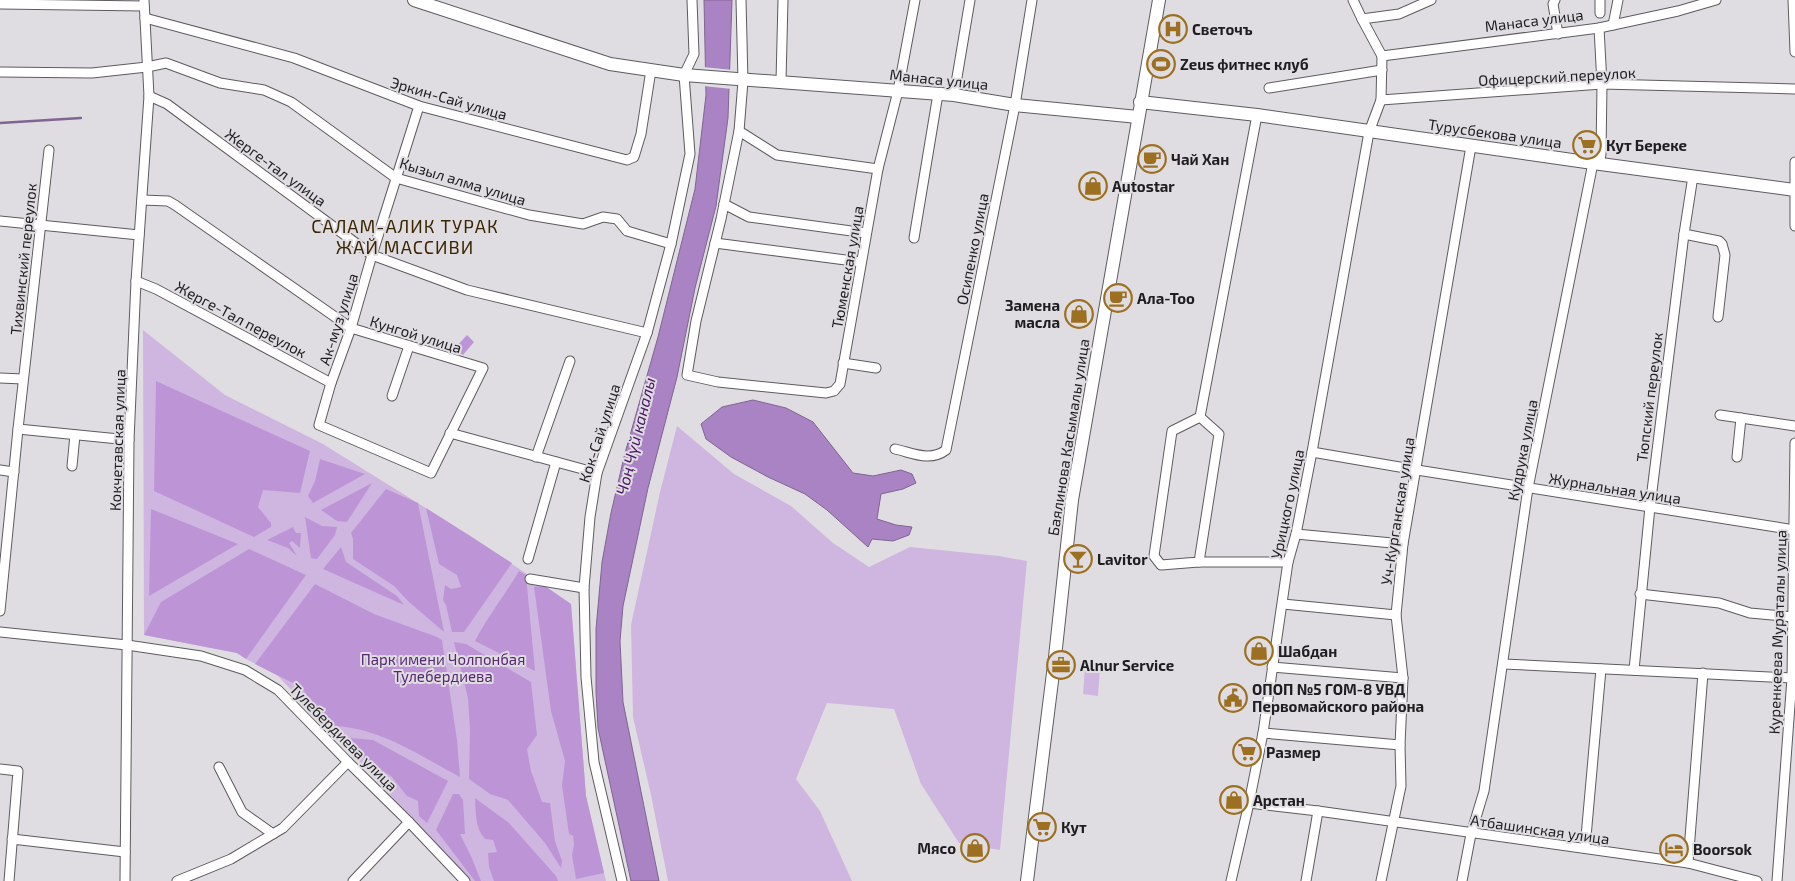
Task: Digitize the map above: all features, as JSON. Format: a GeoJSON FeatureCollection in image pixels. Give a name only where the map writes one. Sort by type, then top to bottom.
{"type":"FeatureCollection","features":[{"type":"Feature","properties":{"kind":"street"},"geometry":{"type":"LineString","coordinates":[[414,0],[610,64],[691,76]]}},
{"type":"Feature","properties":{"kind":"street","name":"Кок-Сай улица"},"geometry":{"type":"LineString","coordinates":[[622,881],[594,762],[586,677],[584,588],[590,517],[597,473],[647,332],[671,244],[690,154],[691,76],[694,54],[692,0]]}},
{"type":"Feature","properties":{"kind":"street"},"geometry":{"type":"LineString","coordinates":[[742,0],[739,131],[715,244],[861,262]]}},
{"type":"Feature","properties":{"kind":"street"},"geometry":{"type":"LineString","coordinates":[[781,81],[783,0]]}},
{"type":"Feature","properties":{"kind":"street","name":"Тюменская улица"},"geometry":{"type":"LineString","coordinates":[[715,244],[696,321],[687,375],[718,382],[826,393],[834,391],[840,384],[878,169],[898,91],[915,0]]}},
{"type":"Feature","properties":{"kind":"street"},"geometry":{"type":"LineString","coordinates":[[954,95],[970,0]]}},
{"type":"Feature","properties":{"kind":"street","name":"Осипенко улица"},"geometry":{"type":"LineString","coordinates":[[895,449],[930,457],[939,456],[946,450],[1015,105],[1032,0]]}},
{"type":"Feature","properties":{"kind":"street","name":"Баялинова Касымалы улица"},"geometry":{"type":"LineString","coordinates":[[1026,881],[1055,657],[1072,500],[1159,0]]}},
{"type":"Feature","properties":{"kind":"street"},"geometry":{"type":"LineString","coordinates":[[1140,102],[1257,115],[1369,132],[1381,100],[1382,56],[1353,0]]}},
{"type":"Feature","properties":{"kind":"street"},"geometry":{"type":"LineString","coordinates":[[1362,19],[1399,14],[1430,0]]}},
{"type":"Feature","properties":{"kind":"street"},"geometry":{"type":"LineString","coordinates":[[1555,0],[1553,4],[1558,34]]}},
{"type":"Feature","properties":{"kind":"street"},"geometry":{"type":"LineString","coordinates":[[1600,0],[1600,13]]}},
{"type":"Feature","properties":{"kind":"street"},"geometry":{"type":"LineString","coordinates":[[1612,25],[1618,0]]}},
{"type":"Feature","properties":{"kind":"street","name":"Манаса улица"},"geometry":{"type":"LineString","coordinates":[[1382,56],[1599,28],[1678,11],[1716,0]]}},
{"type":"Feature","properties":{"kind":"street"},"geometry":{"type":"LineString","coordinates":[[1793,0],[1795,52]]}},
{"type":"Feature","properties":{"kind":"street"},"geometry":{"type":"LineString","coordinates":[[0,4],[144,3]]}},
{"type":"Feature","properties":{"kind":"street","name":"Кокчетавская улица"},"geometry":{"type":"LineString","coordinates":[[125,881],[129,440],[136,281],[149,96],[144,3]]}},
{"type":"Feature","properties":{"kind":"street","name":"Эркин-Сай улица"},"geometry":{"type":"LineString","coordinates":[[145,18],[294,58],[419,106],[627,160],[634,157],[641,134],[650,70]]}},
{"type":"Feature","properties":{"kind":"street","name":"Кудрука улица"},"geometry":{"type":"LineString","coordinates":[[1462,881],[1471,834],[1484,791],[1528,488],[1593,164],[1600,160],[1601,154],[1602,84],[1599,28]]}},
{"type":"Feature","properties":{"kind":"street","name":"Кызыл алма улица"},"geometry":{"type":"LineString","coordinates":[[0,72],[92,73],[166,63],[220,83],[264,90],[291,102],[396,178],[529,215],[584,224],[603,217],[617,219],[627,231],[671,244]]}},
{"type":"Feature","properties":{"kind":"street"},"geometry":{"type":"LineString","coordinates":[[1269,88],[1382,70]]}},
{"type":"Feature","properties":{"kind":"street","name":"Манаса улица"},"geometry":{"type":"LineString","coordinates":[[691,76],[954,95],[1015,105],[1138,117]]}},
{"type":"Feature","properties":{"kind":"street","name":"Офицерский переулок"},"geometry":{"type":"LineString","coordinates":[[1381,100],[1602,84],[1795,89]]}},
{"type":"Feature","properties":{"kind":"street"},"geometry":{"type":"LineString","coordinates":[[914,238],[938,94]]}},
{"type":"Feature","properties":{"kind":"street","name":"Жерге-тал улица"},"geometry":{"type":"LineString","coordinates":[[149,96],[167,104],[372,255],[466,290],[647,332]]}},
{"type":"Feature","properties":{"kind":"street","name":"Ак-муз улица"},"geometry":{"type":"LineString","coordinates":[[319,425],[351,328],[419,106]]}},
{"type":"Feature","properties":{"kind":"street"},"geometry":{"type":"LineString","coordinates":[[1200,417],[1257,115]]}},
{"type":"Feature","properties":{"kind":"street"},"geometry":{"type":"LineString","coordinates":[[739,131],[777,155],[878,169]]}},
{"type":"Feature","properties":{"kind":"street","name":"Турусбекова улица"},"geometry":{"type":"LineString","coordinates":[[1369,132],[1795,190]]}},
{"type":"Feature","properties":{"kind":"street","name":"Урицкого улица"},"geometry":{"type":"LineString","coordinates":[[1231,881],[1263,733],[1288,562],[1296,534],[1312,452],[1369,132]]}},
{"type":"Feature","properties":{"kind":"street","name":"Уч-Курганская улица"},"geometry":{"type":"LineString","coordinates":[[1381,881],[1401,786],[1400,745],[1403,678],[1396,615],[1403,544],[1471,146]]}},
{"type":"Feature","properties":{"kind":"street","name":"Тихвинский переулок"},"geometry":{"type":"LineString","coordinates":[[0,611],[23,379],[49,150]]}},
{"type":"Feature","properties":{"kind":"street"},"geometry":{"type":"LineString","coordinates":[[1795,162],[1795,226]]}},
{"type":"Feature","properties":{"kind":"street","name":"Тюпский переулок"},"geometry":{"type":"LineString","coordinates":[[1634,670],[1650,507],[1693,176]]}},
{"type":"Feature","properties":{"kind":"street","name":"Кунгой улица"},"geometry":{"type":"LineString","coordinates":[[142,200],[168,201],[175,205],[351,328],[483,368],[431,473],[319,425]]}},
{"type":"Feature","properties":{"kind":"street"},"geometry":{"type":"LineString","coordinates":[[724,204],[749,217],[866,233]]}},
{"type":"Feature","properties":{"kind":"street"},"geometry":{"type":"LineString","coordinates":[[0,221],[139,235]]}},
{"type":"Feature","properties":{"kind":"street"},"geometry":{"type":"LineString","coordinates":[[1684,234],[1719,241],[1722,244],[1725,255],[1718,318]]}},
{"type":"Feature","properties":{"kind":"street","name":"Жерге-Тал переулок"},"geometry":{"type":"LineString","coordinates":[[136,281],[156,289],[331,384]]}},
{"type":"Feature","properties":{"kind":"street"},"geometry":{"type":"LineString","coordinates":[[392,396],[409,346]]}},
{"type":"Feature","properties":{"kind":"street"},"geometry":{"type":"LineString","coordinates":[[536,456],[570,360]]}},
{"type":"Feature","properties":{"kind":"street"},"geometry":{"type":"LineString","coordinates":[[843,362],[876,368]]}},
{"type":"Feature","properties":{"kind":"street"},"geometry":{"type":"LineString","coordinates":[[0,378],[23,379]]}},
{"type":"Feature","properties":{"kind":"street"},"geometry":{"type":"LineString","coordinates":[[1720,415],[1795,426]]}},
{"type":"Feature","properties":{"kind":"street"},"geometry":{"type":"LineString","coordinates":[[1200,417],[1172,431],[1154,556],[1161,565],[1199,562],[1288,562]]}},
{"type":"Feature","properties":{"kind":"street"},"geometry":{"type":"LineString","coordinates":[[1199,562],[1219,434],[1200,417]]}},
{"type":"Feature","properties":{"kind":"street"},"geometry":{"type":"LineString","coordinates":[[1737,456],[1741,418]]}},
{"type":"Feature","properties":{"kind":"street"},"geometry":{"type":"LineString","coordinates":[[18,429],[129,440]]}},
{"type":"Feature","properties":{"kind":"street"},"geometry":{"type":"LineString","coordinates":[[450,433],[597,473]]}},
{"type":"Feature","properties":{"kind":"street"},"geometry":{"type":"LineString","coordinates":[[72,466],[75,435]]}},
{"type":"Feature","properties":{"kind":"street","name":"Куренкеева Мураталы улица"},"geometry":{"type":"LineString","coordinates":[[1778,881],[1792,678],[1795,443]]}},
{"type":"Feature","properties":{"kind":"street","name":"Журнальная улица"},"geometry":{"type":"LineString","coordinates":[[1312,452],[1794,530]]}},
{"type":"Feature","properties":{"kind":"street"},"geometry":{"type":"LineString","coordinates":[[528,559],[556,462]]}},
{"type":"Feature","properties":{"kind":"street"},"geometry":{"type":"LineString","coordinates":[[0,470],[14,472]]}},
{"type":"Feature","properties":{"kind":"street"},"geometry":{"type":"LineString","coordinates":[[1296,534],[1403,544]]}},
{"type":"Feature","properties":{"kind":"street"},"geometry":{"type":"LineString","coordinates":[[530,579],[584,588]]}},
{"type":"Feature","properties":{"kind":"street"},"geometry":{"type":"LineString","coordinates":[[1640,594],[1719,603],[1750,613],[1793,617]]}},
{"type":"Feature","properties":{"kind":"street"},"geometry":{"type":"LineString","coordinates":[[1283,604],[1396,615]]}},
{"type":"Feature","properties":{"kind":"street","name":"Тулебердиева улица"},"geometry":{"type":"LineString","coordinates":[[0,632],[127,645],[201,656],[245,670],[278,690],[465,881]]}},
{"type":"Feature","properties":{"kind":"street"},"geometry":{"type":"LineString","coordinates":[[1503,664],[1792,678]]}},
{"type":"Feature","properties":{"kind":"street"},"geometry":{"type":"LineString","coordinates":[[1272,667],[1403,678]]}},
{"type":"Feature","properties":{"kind":"street"},"geometry":{"type":"LineString","coordinates":[[1585,848],[1602,669]]}},
{"type":"Feature","properties":{"kind":"street"},"geometry":{"type":"LineString","coordinates":[[1688,863],[1703,674]]}},
{"type":"Feature","properties":{"kind":"street"},"geometry":{"type":"LineString","coordinates":[[1263,733],[1400,745]]}},
{"type":"Feature","properties":{"kind":"street"},"geometry":{"type":"LineString","coordinates":[[177,881],[232,859],[282,828],[348,762]]}},
{"type":"Feature","properties":{"kind":"street"},"geometry":{"type":"LineString","coordinates":[[219,767],[242,812],[273,834]]}},
{"type":"Feature","properties":{"kind":"street"},"geometry":{"type":"LineString","coordinates":[[0,769],[18,770],[9,881]]}},
{"type":"Feature","properties":{"kind":"street","name":"Атбашинская улица"},"geometry":{"type":"LineString","coordinates":[[1249,804],[1393,821],[1471,834],[1688,863],[1757,881]]}},
{"type":"Feature","properties":{"kind":"street"},"geometry":{"type":"LineString","coordinates":[[1306,881],[1318,811]]}},
{"type":"Feature","properties":{"kind":"street"},"geometry":{"type":"LineString","coordinates":[[353,881],[409,822]]}},
{"type":"Feature","properties":{"kind":"street"},"geometry":{"type":"LineString","coordinates":[[12,839],[125,852]]}},
{"type":"Feature","properties":{"kind":"green space","name":"Парк имени Чолпонбая Тулебердиева"},"geometry":{"type":"Polygon","coordinates":[[[143,330],[225,395],[323,444],[474,538],[571,604],[586,796],[606,881],[470,881],[278,676],[237,653],[144,635],[143,330]]]}},
{"type":"Feature","properties":{"kind":"green space"},"geometry":{"type":"Polygon","coordinates":[[[467,335],[474,342],[463,355],[454,349],[467,335]]]}},
{"type":"Feature","properties":{"kind":"green space"},"geometry":{"type":"Polygon","coordinates":[[[156,381],[310,451],[300,493],[263,490],[258,507],[271,523],[271,527],[254,537],[154,491],[156,381]]]}},
{"type":"Feature","properties":{"kind":"green space"},"geometry":{"type":"Polygon","coordinates":[[[677,426],[734,474],[791,506],[833,543],[869,567],[910,547],[999,556],[1027,561],[1000,850],[959,843],[921,784],[894,709],[827,703],[796,779],[820,811],[852,881],[668,881],[633,717],[631,625],[660,492],[677,426]]]}},
{"type":"Feature","properties":{"kind":"green space"},"geometry":{"type":"Polygon","coordinates":[[[320,459],[365,474],[313,503],[308,496],[315,481],[320,459]]]}},
{"type":"Feature","properties":{"kind":"green space"},"geometry":{"type":"Polygon","coordinates":[[[372,483],[347,522],[337,521],[321,510],[372,483]]]}},
{"type":"Feature","properties":{"kind":"green space"},"geometry":{"type":"Polygon","coordinates":[[[386,489],[418,503],[444,632],[409,602],[394,586],[353,559],[353,539],[351,533],[386,489]]]}},
{"type":"Feature","properties":{"kind":"green space"},"geometry":{"type":"Polygon","coordinates":[[[426,508],[512,563],[464,632],[452,632],[446,605],[443,600],[445,585],[451,589],[461,587],[457,575],[439,564],[426,508]]]}},
{"type":"Feature","properties":{"kind":"green space"},"geometry":{"type":"Polygon","coordinates":[[[151,509],[238,544],[149,596],[151,509]]]}},
{"type":"Feature","properties":{"kind":"green space"},"geometry":{"type":"Polygon","coordinates":[[[305,517],[322,526],[337,527],[335,535],[317,559],[311,558],[305,517]]]}},
{"type":"Feature","properties":{"kind":"green space"},"geometry":{"type":"Polygon","coordinates":[[[293,527],[296,533],[301,533],[300,548],[292,541],[289,543],[297,556],[288,548],[267,540],[293,527]]]}},
{"type":"Feature","properties":{"kind":"green space"},"geometry":{"type":"Polygon","coordinates":[[[341,547],[346,562],[397,596],[404,605],[323,569],[341,547]]]}},
{"type":"Feature","properties":{"kind":"green space"},"geometry":{"type":"Polygon","coordinates":[[[249,549],[306,575],[246,659],[237,653],[144,635],[161,602],[249,549]]]}},
{"type":"Feature","properties":{"kind":"green space"},"geometry":{"type":"Polygon","coordinates":[[[519,571],[526,575],[535,671],[475,641],[519,571]]]}},
{"type":"Feature","properties":{"kind":"green space"},"geometry":{"type":"Polygon","coordinates":[[[315,584],[374,614],[442,640],[457,740],[460,777],[382,737],[348,727],[330,726],[301,687],[255,664],[315,584]]]}},
{"type":"Feature","properties":{"kind":"green space"},"geometry":{"type":"Polygon","coordinates":[[[545,586],[571,604],[586,796],[604,873],[576,879],[572,855],[573,836],[569,834],[562,786],[565,761],[551,711],[534,587],[545,586]]]}},
{"type":"Feature","properties":{"kind":"green space"},"geometry":{"type":"Polygon","coordinates":[[[454,642],[466,644],[531,682],[537,735],[527,749],[531,771],[542,802],[550,803],[555,841],[562,861],[561,868],[545,843],[508,800],[490,794],[469,779],[470,730],[468,698],[454,642]]]}},
{"type":"Feature","properties":{"kind":"green space"},"geometry":{"type":"Polygon","coordinates":[[[1085,666],[1100,667],[1098,696],[1083,694],[1085,666]]]}},
{"type":"Feature","properties":{"kind":"green space"},"geometry":{"type":"Polygon","coordinates":[[[339,737],[373,740],[448,781],[427,823],[419,816],[418,801],[407,796],[391,776],[376,767],[339,737]]]}},
{"type":"Feature","properties":{"kind":"green space"},"geometry":{"type":"Polygon","coordinates":[[[453,794],[459,794],[463,800],[465,834],[460,834],[481,881],[475,881],[436,830],[453,794]]]}},
{"type":"Feature","properties":{"kind":"green space"},"geometry":{"type":"Polygon","coordinates":[[[475,798],[509,823],[556,876],[558,881],[494,881],[489,867],[488,853],[497,852],[493,840],[485,839],[479,830],[475,798]]]}},
{"type":"Feature","properties":{"kind":"water","name":"Чоң Чүй каналы"},"geometry":{"type":"Polygon","coordinates":[[[704,0],[732,0],[728,118],[716,206],[695,288],[677,377],[648,488],[623,606],[620,641],[623,702],[659,881],[631,881],[598,728],[596,629],[602,562],[611,513],[625,453],[658,337],[695,189],[706,95],[704,0]]]}},
{"type":"Feature","properties":{"kind":"water"},"geometry":{"type":"Polygon","coordinates":[[[753,400],[786,408],[813,422],[853,473],[873,476],[901,470],[912,474],[916,483],[903,489],[881,494],[877,519],[896,525],[912,527],[909,535],[893,541],[872,539],[868,547],[827,510],[805,494],[731,457],[706,439],[701,424],[722,407],[753,400]]]}},
{"type":"Feature","properties":{"kind":"pier"},"geometry":{"type":"Polygon","coordinates":[[[703,67],[733,70],[732,89],[703,86],[703,67]]]}},
{"type":"Feature","properties":{"kind":"waterway"},"geometry":{"type":"LineString","coordinates":[[0,123],[81,118]]}},
{"type":"Feature","properties":{"kind":"place","name":"Светочъ"},"geometry":{"type":"Point","coordinates":[1173,29]}},
{"type":"Feature","properties":{"kind":"place","name":"Zeus фитнес клуб"},"geometry":{"type":"Point","coordinates":[1161,64]}},
{"type":"Feature","properties":{"kind":"place","name":"Кут Береке"},"geometry":{"type":"Point","coordinates":[1587,145]}},
{"type":"Feature","properties":{"kind":"place","name":"Чай Хан"},"geometry":{"type":"Point","coordinates":[1152,159]}},
{"type":"Feature","properties":{"kind":"place","name":"Autostar"},"geometry":{"type":"Point","coordinates":[1093,186]}},
{"type":"Feature","properties":{"kind":"place","name":"Ала-Тоо"},"geometry":{"type":"Point","coordinates":[1118,298]}},
{"type":"Feature","properties":{"kind":"place","name":"Замена масла"},"geometry":{"type":"Point","coordinates":[1079,314]}},
{"type":"Feature","properties":{"kind":"place","name":"Lavitor"},"geometry":{"type":"Point","coordinates":[1078,559]}},
{"type":"Feature","properties":{"kind":"place","name":"Шабдан"},"geometry":{"type":"Point","coordinates":[1259,651]}},
{"type":"Feature","properties":{"kind":"place","name":"Alnur Service"},"geometry":{"type":"Point","coordinates":[1061,665]}},
{"type":"Feature","properties":{"kind":"place","name":"ОПОП №5 ГОМ-8 УВД Первомайского района"},"geometry":{"type":"Point","coordinates":[1233,698]}},
{"type":"Feature","properties":{"kind":"place","name":"Размер"},"geometry":{"type":"Point","coordinates":[1247,752]}},
{"type":"Feature","properties":{"kind":"place","name":"Арстан"},"geometry":{"type":"Point","coordinates":[1234,800]}},
{"type":"Feature","properties":{"kind":"place","name":"Кут"},"geometry":{"type":"Point","coordinates":[1042,827]}},
{"type":"Feature","properties":{"kind":"place","name":"Мясо"},"geometry":{"type":"Point","coordinates":[975,848]}},
{"type":"Feature","properties":{"kind":"place","name":"Boorsok"},"geometry":{"type":"Point","coordinates":[1674,849]}},
{"type":"Feature","properties":{"kind":"district","name":"САЛАМ-АЛИК ТУРАК ЖАЙ МАССИВИ"},"geometry":{"type":"Point","coordinates":[405,236]}}]}
